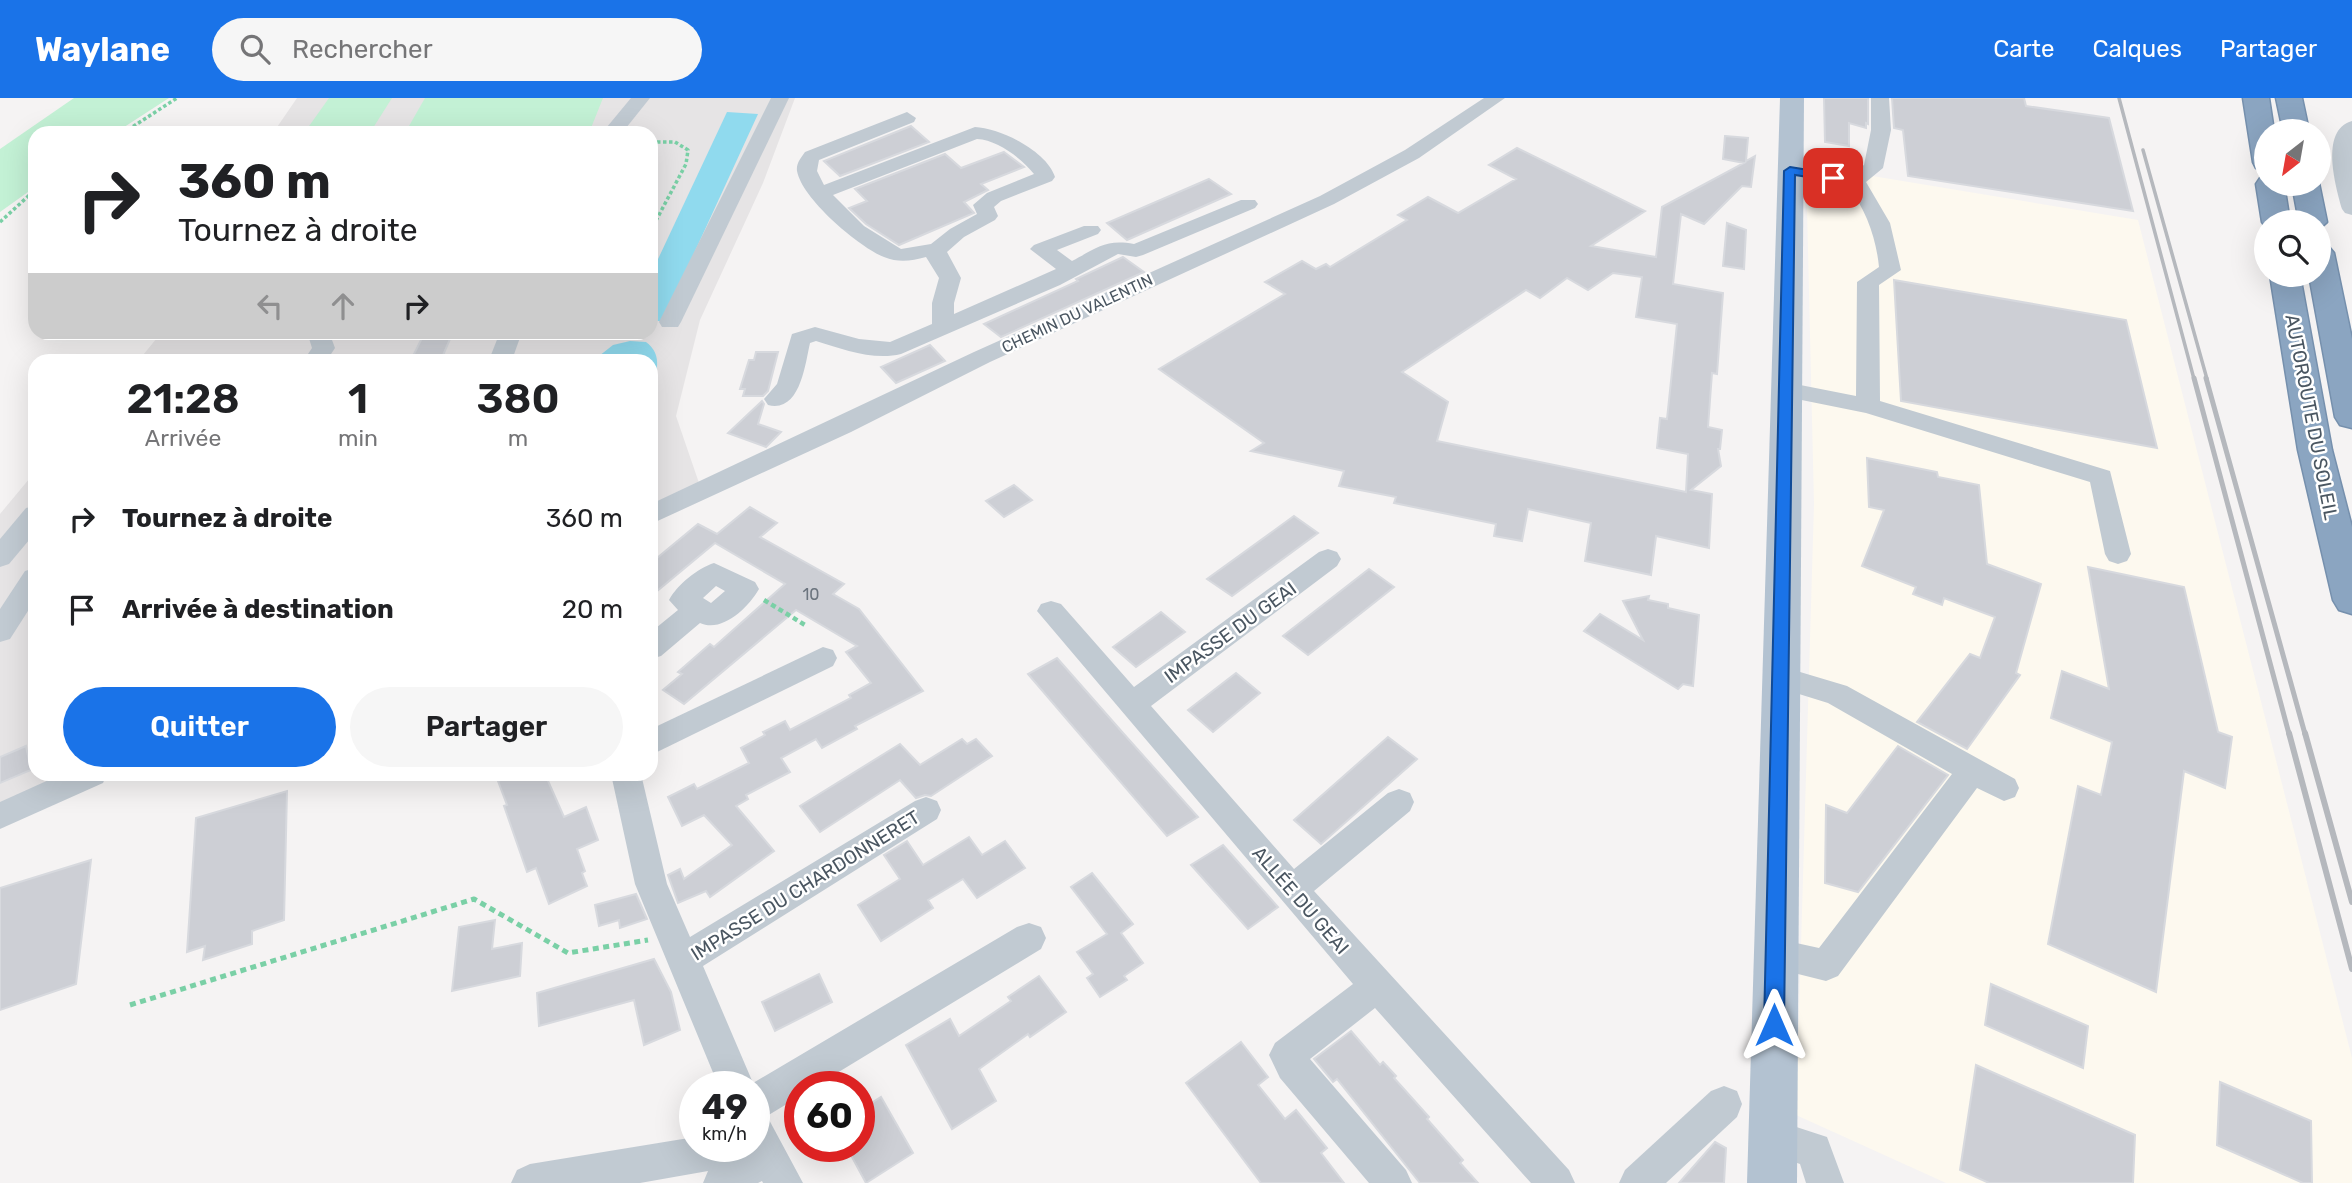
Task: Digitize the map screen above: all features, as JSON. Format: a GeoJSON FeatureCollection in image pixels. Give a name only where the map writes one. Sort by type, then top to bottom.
{"type":"FeatureCollection","features":[{"type":"Feature","properties":{"kind":"highway"},"geometry":{"type":"LineString","coordinates":[[2256,98],[2259,119]]}},
{"type":"Feature","properties":{"kind":"highway"},"geometry":{"type":"LineString","coordinates":[[2289,98],[2293,119]]}},
{"type":"Feature","properties":{"kind":"highway","name":"AUTOROUTE DU SOLEIL"},"geometry":{"type":"LineString","coordinates":[[2287,287],[2315,450],[2352,600]]}},
{"type":"Feature","properties":{"kind":"highway","name":"AUTOROUTE DU SOLEIL"},"geometry":{"type":"LineString","coordinates":[[2326,287],[2352,417]]}},
{"type":"Feature","properties":{"kind":"main road"},"geometry":{"type":"LineString","coordinates":[[1772,1183],[1774,954],[1792,98]]}},
{"type":"Feature","properties":{"kind":"street"},"geometry":{"type":"LineString","coordinates":[[602,126],[614,98]]}},
{"type":"Feature","properties":{"kind":"street"},"geometry":{"type":"LineString","coordinates":[[618,126],[641,98]]}},
{"type":"Feature","properties":{"kind":"street"},"geometry":{"type":"LineString","coordinates":[[670,322],[780,98]]}},
{"type":"Feature","properties":{"kind":"street","name":"CHEMIN DU VALENTIN"},"geometry":{"type":"LineString","coordinates":[[658,512],[982,357],[1328,201],[1412,154],[1496,98]]}},
{"type":"Feature","properties":{"kind":"street"},"geometry":{"type":"LineString","coordinates":[[1790,171],[1855,181],[1873,168],[1881,130],[1880,98]]}},
{"type":"Feature","properties":{"kind":"street"},"geometry":{"type":"LineString","coordinates":[[907,118],[812,156],[807,161],[807,173],[820,193],[877,248],[906,257],[929,250],[939,256],[950,278],[943,303],[943,327]]}},
{"type":"Feature","properties":{"kind":"street"},"geometry":{"type":"LineString","coordinates":[[2352,127],[2341,147],[2341,163],[2352,209]]}},
{"type":"Feature","properties":{"kind":"street"},"geometry":{"type":"LineString","coordinates":[[820,193],[975,133],[987,132],[1004,140],[1043,170],[1045,177],[983,205],[988,216],[957,233],[934,253]]}},
{"type":"Feature","properties":{"kind":"street"},"geometry":{"type":"LineString","coordinates":[[1855,181],[1872,204],[1889,254],[1891,270],[1868,282],[1868,405]]}},
{"type":"Feature","properties":{"kind":"street"},"geometry":{"type":"LineString","coordinates":[[776,399],[788,386],[800,339],[816,334],[858,346],[892,349],[1072,270],[1115,247],[1136,251],[1248,204]]}},
{"type":"Feature","properties":{"kind":"street"},"geometry":{"type":"LineString","coordinates":[[1072,270],[1041,248],[1091,230]]}},
{"type":"Feature","properties":{"kind":"street"},"geometry":{"type":"LineString","coordinates":[[943,327],[982,357]]}},
{"type":"Feature","properties":{"kind":"street"},"geometry":{"type":"LineString","coordinates":[[1786,390],[1868,405],[2101,477],[2118,554]]}},
{"type":"Feature","properties":{"kind":"street"},"geometry":{"type":"LineString","coordinates":[[0,556],[28,523]]}},
{"type":"Feature","properties":{"kind":"street","name":"IMPASSE DU GEAI"},"geometry":{"type":"LineString","coordinates":[[1132,704],[1328,559]]}},
{"type":"Feature","properties":{"kind":"street"},"geometry":{"type":"LineString","coordinates":[[658,642],[698,609],[713,617],[745,589]]}},
{"type":"Feature","properties":{"kind":"street"},"geometry":{"type":"LineString","coordinates":[[0,631],[18,591]]}},
{"type":"Feature","properties":{"kind":"street","name":"ALLÉE DU GEAI"},"geometry":{"type":"LineString","coordinates":[[1051,611],[1292,890],[1556,1183]]}},
{"type":"Feature","properties":{"kind":"street"},"geometry":{"type":"LineString","coordinates":[[658,740],[823,657]]}},
{"type":"Feature","properties":{"kind":"street"},"geometry":{"type":"LineString","coordinates":[[1780,677],[1837,694],[2004,788]]}},
{"type":"Feature","properties":{"kind":"street"},"geometry":{"type":"LineString","coordinates":[[1774,954],[1826,965],[1973,770]]}},
{"type":"Feature","properties":{"kind":"street"},"geometry":{"type":"LineString","coordinates":[[0,816],[77,781]]}},
{"type":"Feature","properties":{"kind":"street"},"geometry":{"type":"LineString","coordinates":[[628,781],[651,884],[730,1071]]}},
{"type":"Feature","properties":{"kind":"street"},"geometry":{"type":"LineString","coordinates":[[1292,890],[1399,802]]}},
{"type":"Feature","properties":{"kind":"street","name":"IMPASSE DU CHARDONNERET"},"geometry":{"type":"LineString","coordinates":[[678,948],[926,810]]}},
{"type":"Feature","properties":{"kind":"street"},"geometry":{"type":"LineString","coordinates":[[770,1131],[1029,938]]}},
{"type":"Feature","properties":{"kind":"street"},"geometry":{"type":"LineString","coordinates":[[1377,986],[1287,1055],[1293,1066],[1393,1183]]}},
{"type":"Feature","properties":{"kind":"street"},"geometry":{"type":"LineString","coordinates":[[1638,1183],[1724,1104]]}},
{"type":"Feature","properties":{"kind":"street"},"geometry":{"type":"LineString","coordinates":[[1772,1137],[1819,1166]]}},
{"type":"Feature","properties":{"kind":"street"},"geometry":{"type":"LineString","coordinates":[[530,1183],[679,1158]]}},
{"type":"Feature","properties":{"kind":"street"},"geometry":{"type":"LineString","coordinates":[[722,1183],[740,1162]]}},
{"type":"Feature","properties":{"kind":"path"},"geometry":{"type":"LineString","coordinates":[[134,126],[177,98]]}},
{"type":"Feature","properties":{"kind":"path"},"geometry":{"type":"LineString","coordinates":[[658,142],[675,142],[688,150],[687,164],[658,217]]}},
{"type":"Feature","properties":{"kind":"path"},"geometry":{"type":"LineString","coordinates":[[0,222],[28,196]]}},
{"type":"Feature","properties":{"kind":"path"},"geometry":{"type":"LineString","coordinates":[[745,589],[805,625]]}},
{"type":"Feature","properties":{"kind":"path"},"geometry":{"type":"LineString","coordinates":[[130,1005],[474,899],[568,954],[678,948]]}},
{"type":"Feature","properties":{"kind":"shaded area"},"geometry":{"type":"Polygon","coordinates":[[[297,98],[795,98],[763,183],[700,320],[676,416],[699,483],[658,503],[658,354],[144,354],[155,340],[658,340],[658,126],[278,126],[297,98]]]}},
{"type":"Feature","properties":{"kind":"shaded area"},"geometry":{"type":"Polygon","coordinates":[[[1806,165],[2138,220],[2352,1058],[2352,1183],[1946,1183],[1796,1115],[1814,504],[1806,165]]]}},
{"type":"Feature","properties":{"kind":"shaded area"},"geometry":{"type":"Polygon","coordinates":[[[28,480],[28,781],[58,781],[0,808],[0,514],[28,480]]]}},
{"type":"Feature","properties":{"kind":"green space"},"geometry":{"type":"Polygon","coordinates":[[[74,98],[169,98],[126,126],[33,126],[74,98]]]}},
{"type":"Feature","properties":{"kind":"green space"},"geometry":{"type":"Polygon","coordinates":[[[329,98],[392,98],[374,126],[309,126],[329,98]]]}},
{"type":"Feature","properties":{"kind":"green space"},"geometry":{"type":"Polygon","coordinates":[[[425,98],[603,98],[592,126],[409,126],[425,98]]]}},
{"type":"Feature","properties":{"kind":"green space"},"geometry":{"type":"Polygon","coordinates":[[[28,130],[28,192],[0,212],[0,149],[28,130]]]}},
{"type":"Feature","properties":{"kind":"water"},"geometry":{"type":"Polygon","coordinates":[[[727,112],[758,114],[663,321],[658,321],[658,259],[727,112]]]}},
{"type":"Feature","properties":{"kind":"water"},"geometry":{"type":"Polygon","coordinates":[[[630,341],[646,342],[655,354],[602,354],[613,345],[630,341]]]}},
{"type":"Feature","properties":{"kind":"building"},"geometry":{"type":"Polygon","coordinates":[[[1824,98],[1868,98],[1868,124],[1866,123],[1866,128],[1849,123],[1849,146],[1825,142],[1824,98]]]}},
{"type":"Feature","properties":{"kind":"building"},"geometry":{"type":"Polygon","coordinates":[[[1892,98],[2024,98],[2026,106],[2109,118],[2133,211],[1908,176],[1903,130],[1894,128],[1892,98]]]}},
{"type":"Feature","properties":{"kind":"building"},"geometry":{"type":"Polygon","coordinates":[[[911,126],[929,142],[840,176],[824,161],[911,126]]]}},
{"type":"Feature","properties":{"kind":"building"},"geometry":{"type":"Polygon","coordinates":[[[1725,136],[1748,138],[1746,161],[1755,156],[1751,187],[1742,186],[1704,224],[1681,214],[1673,284],[1723,293],[1717,374],[1712,373],[1708,427],[1722,430],[1718,449],[1721,466],[1691,490],[1712,494],[1709,548],[1656,536],[1651,575],[1585,561],[1591,523],[1528,509],[1522,541],[1494,536],[1496,524],[1394,503],[1396,497],[1339,486],[1344,471],[1251,451],[1264,443],[1159,369],[1285,294],[1265,282],[1302,261],[1316,269],[1326,264],[1330,267],[1407,220],[1398,215],[1428,197],[1458,213],[1516,179],[1489,165],[1517,148],[1645,211],[1591,246],[1656,257],[1662,207],[1744,163],[1723,159],[1725,136]],[[1613,273],[1588,290],[1567,278],[1540,298],[1526,290],[1402,372],[1448,402],[1437,441],[1686,492],[1688,454],[1657,448],[1660,418],[1667,419],[1677,324],[1636,317],[1642,277],[1613,273]]]}},
{"type":"Feature","properties":{"kind":"building"},"geometry":{"type":"Polygon","coordinates":[[[1004,152],[1024,167],[981,184],[988,190],[964,202],[974,213],[899,245],[866,224],[849,208],[867,201],[855,189],[945,154],[961,168],[1004,152]]]}},
{"type":"Feature","properties":{"kind":"building"},"geometry":{"type":"Polygon","coordinates":[[[1209,179],[1231,194],[1127,240],[1107,223],[1209,179]]]}},
{"type":"Feature","properties":{"kind":"building"},"geometry":{"type":"Polygon","coordinates":[[[1727,223],[1746,230],[1744,269],[1723,266],[1727,223]]]}},
{"type":"Feature","properties":{"kind":"building"},"geometry":{"type":"Polygon","coordinates":[[[1123,257],[1144,272],[1001,337],[984,324],[1078,281],[1076,279],[1123,257]]]}},
{"type":"Feature","properties":{"kind":"building"},"geometry":{"type":"Polygon","coordinates":[[[1894,280],[2126,320],[2157,448],[1901,401],[1894,280]]]}},
{"type":"Feature","properties":{"kind":"building"},"geometry":{"type":"Polygon","coordinates":[[[421,340],[450,340],[444,354],[414,354],[421,340]]]}},
{"type":"Feature","properties":{"kind":"building"},"geometry":{"type":"Polygon","coordinates":[[[930,345],[945,361],[896,383],[881,367],[930,345]]]}},
{"type":"Feature","properties":{"kind":"building"},"geometry":{"type":"Polygon","coordinates":[[[756,352],[778,352],[768,391],[763,396],[743,396],[745,389],[740,389],[749,360],[754,360],[756,352]]]}},
{"type":"Feature","properties":{"kind":"building"},"geometry":{"type":"Polygon","coordinates":[[[762,401],[764,404],[758,424],[781,432],[766,447],[728,433],[762,401]]]}},
{"type":"Feature","properties":{"kind":"building"},"geometry":{"type":"Polygon","coordinates":[[[1867,458],[1937,472],[1938,477],[1979,485],[1987,564],[2041,584],[2016,673],[2020,675],[1967,749],[1917,722],[1970,654],[1980,658],[1995,617],[1944,598],[1942,605],[1913,594],[1916,587],[1862,566],[1884,510],[1869,507],[1867,458]]]}},
{"type":"Feature","properties":{"kind":"building"},"geometry":{"type":"Polygon","coordinates":[[[1014,485],[1032,500],[1004,517],[986,501],[1014,485]]]}},
{"type":"Feature","properties":{"kind":"building"},"geometry":{"type":"Polygon","coordinates":[[[750,507],[777,523],[760,537],[844,584],[833,594],[859,609],[923,691],[855,726],[857,729],[822,748],[816,739],[781,758],[790,772],[746,795],[748,799],[736,806],[774,851],[710,897],[706,891],[678,903],[668,875],[680,869],[684,879],[732,845],[704,815],[682,826],[668,797],[694,784],[697,789],[749,763],[741,748],[765,735],[763,732],[785,721],[790,730],[851,698],[849,695],[871,683],[846,652],[857,646],[796,610],[684,704],[663,690],[682,674],[678,672],[710,644],[714,647],[785,584],[715,543],[658,590],[658,557],[698,524],[717,534],[750,507]]]}},
{"type":"Feature","properties":{"kind":"building"},"geometry":{"type":"Polygon","coordinates":[[[1294,516],[1318,533],[1232,596],[1207,579],[1294,516]]]}},
{"type":"Feature","properties":{"kind":"building"},"geometry":{"type":"Polygon","coordinates":[[[2088,567],[2184,587],[2218,732],[2232,737],[2225,788],[2184,771],[2156,992],[2048,944],[2078,786],[2101,795],[2112,742],[2051,718],[2062,671],[2109,689],[2088,567]]]}},
{"type":"Feature","properties":{"kind":"building"},"geometry":{"type":"Polygon","coordinates":[[[1369,569],[1394,587],[1308,655],[1283,636],[1369,569]]]}},
{"type":"Feature","properties":{"kind":"building"},"geometry":{"type":"Polygon","coordinates":[[[1649,596],[1648,600],[1668,604],[1668,608],[1699,615],[1693,686],[1683,684],[1678,689],[1584,631],[1600,614],[1643,640],[1623,601],[1649,596]]]}},
{"type":"Feature","properties":{"kind":"building"},"geometry":{"type":"Polygon","coordinates":[[[1161,612],[1185,632],[1136,667],[1113,647],[1161,612]]]}},
{"type":"Feature","properties":{"kind":"building"},"geometry":{"type":"Polygon","coordinates":[[[1057,658],[1198,817],[1167,836],[1028,674],[1057,658]]]}},
{"type":"Feature","properties":{"kind":"building"},"geometry":{"type":"Polygon","coordinates":[[[1236,673],[1260,693],[1213,732],[1188,710],[1236,673]]]}},
{"type":"Feature","properties":{"kind":"building"},"geometry":{"type":"Polygon","coordinates":[[[1388,737],[1417,759],[1321,844],[1294,820],[1388,737]]]}},
{"type":"Feature","properties":{"kind":"building"},"geometry":{"type":"Polygon","coordinates":[[[962,739],[967,744],[976,739],[992,756],[931,796],[916,798],[900,780],[820,832],[800,806],[900,744],[920,765],[962,739]]]}},
{"type":"Feature","properties":{"kind":"building"},"geometry":{"type":"Polygon","coordinates":[[[26,746],[28,771],[0,783],[0,757],[26,746]]]}},
{"type":"Feature","properties":{"kind":"building"},"geometry":{"type":"Polygon","coordinates":[[[1898,746],[1948,775],[1858,892],[1825,883],[1826,805],[1847,813],[1898,746]]]}},
{"type":"Feature","properties":{"kind":"building"},"geometry":{"type":"Polygon","coordinates":[[[498,781],[548,781],[564,817],[586,807],[598,840],[577,849],[587,886],[549,904],[536,868],[527,872],[504,806],[507,805],[498,781]]]}},
{"type":"Feature","properties":{"kind":"building"},"geometry":{"type":"Polygon","coordinates":[[[287,791],[284,920],[252,931],[252,944],[203,960],[205,946],[187,952],[196,818],[287,791]]]}},
{"type":"Feature","properties":{"kind":"building"},"geometry":{"type":"Polygon","coordinates":[[[969,837],[982,855],[1005,841],[1025,868],[977,898],[963,879],[928,900],[933,908],[881,941],[858,905],[900,879],[884,855],[907,841],[923,865],[969,837]]]}},
{"type":"Feature","properties":{"kind":"building"},"geometry":{"type":"Polygon","coordinates":[[[1223,845],[1278,907],[1248,929],[1191,865],[1223,845]]]}},
{"type":"Feature","properties":{"kind":"building"},"geometry":{"type":"Polygon","coordinates":[[[91,860],[76,984],[0,1010],[0,888],[91,860]]]}},
{"type":"Feature","properties":{"kind":"building"},"geometry":{"type":"Polygon","coordinates":[[[1092,873],[1133,924],[1121,933],[1143,963],[1124,976],[1127,980],[1100,997],[1087,978],[1093,974],[1077,952],[1107,934],[1071,887],[1092,873]]]}},
{"type":"Feature","properties":{"kind":"building"},"geometry":{"type":"Polygon","coordinates":[[[636,894],[647,919],[620,928],[619,920],[599,926],[595,905],[636,894]]]}},
{"type":"Feature","properties":{"kind":"building"},"geometry":{"type":"Polygon","coordinates":[[[495,920],[492,949],[522,943],[520,976],[452,991],[459,927],[495,920]]]}},
{"type":"Feature","properties":{"kind":"building"},"geometry":{"type":"Polygon","coordinates":[[[654,959],[671,992],[680,1030],[644,1045],[634,1000],[539,1026],[537,993],[654,959]]]}},
{"type":"Feature","properties":{"kind":"building"},"geometry":{"type":"Polygon","coordinates":[[[819,974],[832,1002],[775,1031],[762,1002],[819,974]]]}},
{"type":"Feature","properties":{"kind":"building"},"geometry":{"type":"Polygon","coordinates":[[[1039,976],[1066,1012],[1030,1037],[1028,1034],[979,1069],[996,1101],[952,1129],[906,1045],[950,1019],[959,1036],[1011,1001],[1008,997],[1039,976]]]}},
{"type":"Feature","properties":{"kind":"building"},"geometry":{"type":"Polygon","coordinates":[[[1991,984],[2088,1026],[2083,1068],[1985,1025],[1991,984]]]}},
{"type":"Feature","properties":{"kind":"building"},"geometry":{"type":"Polygon","coordinates":[[[1351,1031],[1380,1065],[1383,1062],[1396,1076],[1394,1078],[1429,1117],[1427,1119],[1463,1160],[1460,1163],[1478,1183],[1420,1183],[1337,1079],[1333,1082],[1314,1059],[1351,1031]]]}},
{"type":"Feature","properties":{"kind":"building"},"geometry":{"type":"Polygon","coordinates":[[[1241,1042],[1268,1077],[1258,1085],[1285,1119],[1296,1110],[1327,1148],[1321,1153],[1344,1183],[1261,1183],[1186,1083],[1241,1042]]]}},
{"type":"Feature","properties":{"kind":"building"},"geometry":{"type":"Polygon","coordinates":[[[1976,1065],[2135,1135],[2133,1183],[1989,1183],[1960,1170],[1976,1065]]]}},
{"type":"Feature","properties":{"kind":"building"},"geometry":{"type":"Polygon","coordinates":[[[2220,1082],[2311,1121],[2312,1183],[2303,1183],[2217,1145],[2220,1082]]]}},
{"type":"Feature","properties":{"kind":"building"},"geometry":{"type":"Polygon","coordinates":[[[881,1097],[913,1153],[866,1183],[855,1162],[875,1162],[875,1101],[881,1097]]]}},
{"type":"Feature","properties":{"kind":"building"},"geometry":{"type":"Polygon","coordinates":[[[1715,1142],[1726,1148],[1724,1183],[1679,1183],[1715,1142]]]}},
{"type":"Feature","properties":{"kind":"railway"},"geometry":{"type":"LineString","coordinates":[[2119,98],[2194,379]]}},
{"type":"Feature","properties":{"kind":"railway"},"geometry":{"type":"LineString","coordinates":[[2143,150],[2207,379]]}},
{"type":"Feature","properties":{"kind":"railway"},"geometry":{"type":"LineString","coordinates":[[2194,378],[2289,734]]}},
{"type":"Feature","properties":{"kind":"railway"},"geometry":{"type":"LineString","coordinates":[[2206,378],[2305,734]]}},
{"type":"Feature","properties":{"kind":"railway"},"geometry":{"type":"LineString","coordinates":[[2289,733],[2352,969]]}},
{"type":"Feature","properties":{"kind":"railway"},"geometry":{"type":"LineString","coordinates":[[2305,733],[2352,902]]}},
{"type":"Feature","properties":{"kind":"route"},"geometry":{"type":"LineString","coordinates":[[1774,1025],[1790,171],[1833,178]]}}]}
